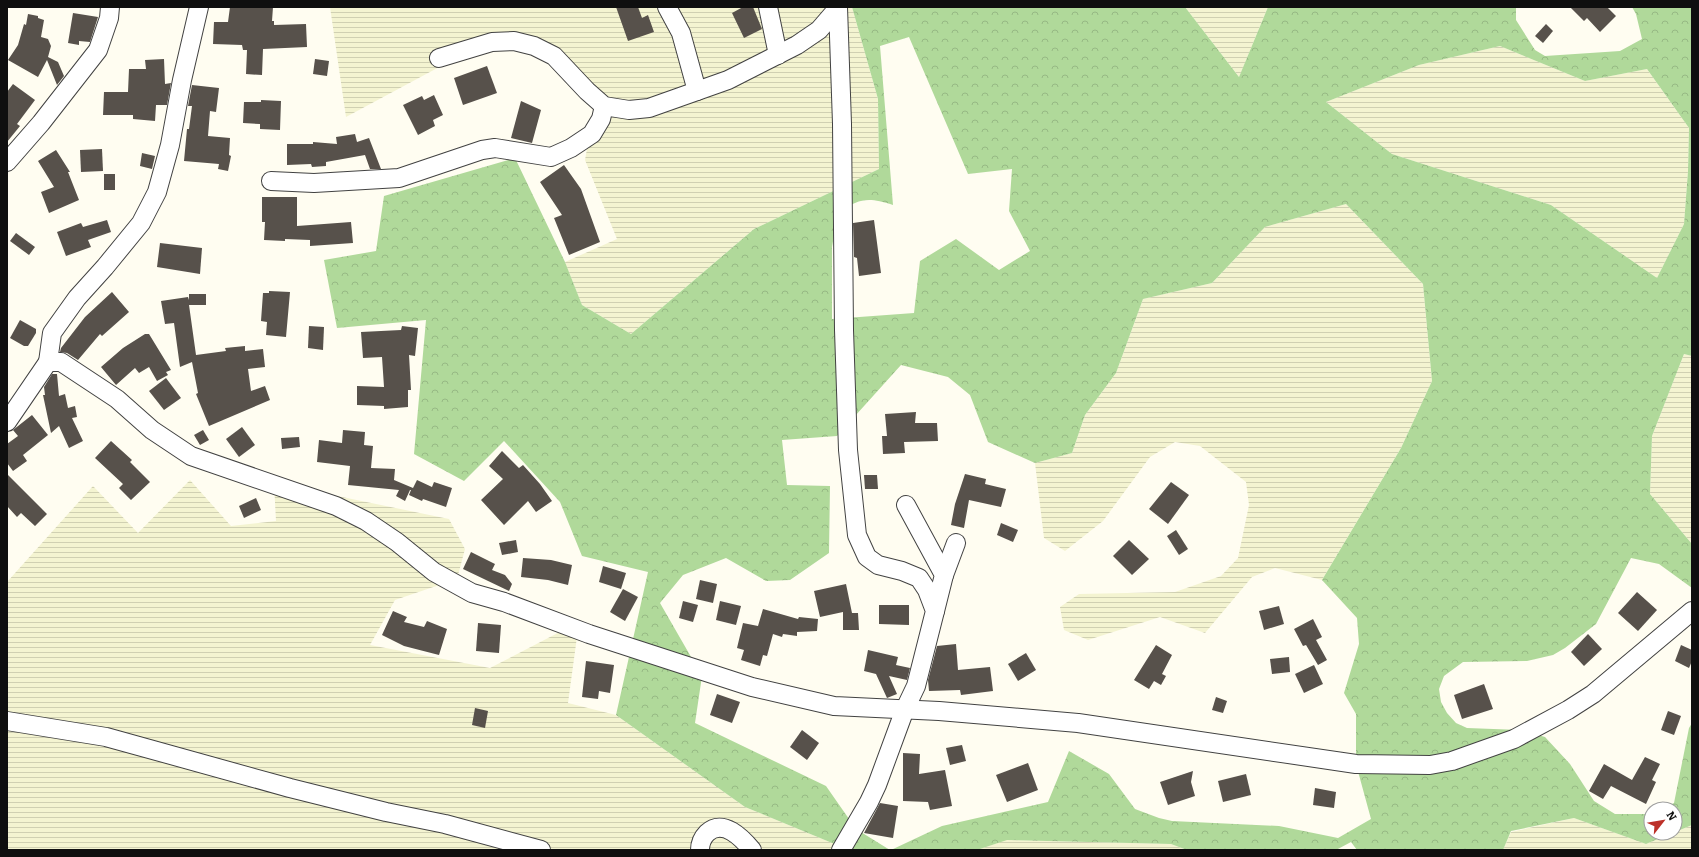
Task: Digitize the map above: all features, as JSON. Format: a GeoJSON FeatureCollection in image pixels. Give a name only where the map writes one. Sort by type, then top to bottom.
{"type":"FeatureCollection","features":[{"type":"Feature","properties":{"kind":"street"},"geometry":{"type":"LineString","coordinates":[[7,162],[41,123],[98,50],[110,18],[110,7]]}},
{"type":"Feature","properties":{"kind":"street"},"geometry":{"type":"LineString","coordinates":[[7,422],[48,362],[52,333],[77,298],[105,267],[140,223],[157,192],[170,145],[182,80],[199,7]]}},
{"type":"Feature","properties":{"kind":"street"},"geometry":{"type":"LineString","coordinates":[[667,7],[681,33],[697,91]]}},
{"type":"Feature","properties":{"kind":"street"},"geometry":{"type":"LineString","coordinates":[[768,7],[778,55]]}},
{"type":"Feature","properties":{"kind":"street"},"geometry":{"type":"LineString","coordinates":[[439,58],[492,42],[514,41],[534,46],[554,56],[587,91],[604,106],[629,110],[649,108],[728,80],[798,45],[819,30],[838,7]]}},
{"type":"Feature","properties":{"kind":"street"},"geometry":{"type":"LineString","coordinates":[[838,7],[842,124],[844,330],[848,450],[857,535],[867,557],[878,565],[902,571],[919,578],[927,590],[935,611]]}},
{"type":"Feature","properties":{"kind":"street"},"geometry":{"type":"LineString","coordinates":[[271,181],[314,183],[399,178],[482,150],[495,148],[551,157],[571,148],[592,134],[601,119],[604,106]]}},
{"type":"Feature","properties":{"kind":"street"},"geometry":{"type":"LineString","coordinates":[[48,362],[61,362],[117,399],[152,430],[191,456],[336,506],[360,518],[397,542],[434,572],[472,593],[504,602],[590,634],[752,687],[834,706],[905,709],[1078,723],[1356,764],[1430,765],[1452,761],[1514,738],[1568,710],[1593,694],[1692,611]]}},
{"type":"Feature","properties":{"kind":"street"},"geometry":{"type":"LineString","coordinates":[[906,505],[944,575]]}},
{"type":"Feature","properties":{"kind":"street"},"geometry":{"type":"LineString","coordinates":[[841,850],[869,802],[905,709],[916,686],[944,575],[956,543]]}},
{"type":"Feature","properties":{"kind":"street"},"geometry":{"type":"LineString","coordinates":[[7,721],[106,737],[231,772],[386,812],[445,824],[541,850]]}},
{"type":"Feature","properties":{"kind":"street"},"geometry":{"type":"LineString","coordinates":[[700,850],[700,844],[705,835],[711,830],[723,828],[738,835],[752,850]]}},
{"type":"Feature","properties":{"kind":"green space"},"geometry":{"type":"Polygon","coordinates":[[[330,7],[852,7],[878,99],[879,169],[754,229],[631,334],[582,305],[565,262],[617,239],[585,160],[595,104],[548,61],[505,46],[443,65],[346,117],[330,7]]]}},
{"type":"Feature","properties":{"kind":"green space"},"geometry":{"type":"Polygon","coordinates":[[[852,7],[1185,7],[1239,77],[1268,7],[1516,7],[1516,20],[1535,50],[1545,56],[1620,51],[1642,39],[1636,14],[1632,7],[1692,7],[1692,356],[1684,354],[1652,436],[1650,494],[1692,544],[1692,588],[1659,564],[1631,558],[1596,624],[1565,648],[1553,655],[1527,661],[1463,662],[1444,676],[1439,689],[1441,702],[1447,713],[1456,723],[1467,728],[1520,730],[1545,737],[1570,764],[1594,801],[1615,814],[1643,814],[1643,841],[1653,841],[1646,844],[1574,818],[1511,831],[1503,850],[1357,850],[1351,842],[1336,850],[1187,850],[1171,844],[1007,840],[977,850],[891,850],[942,826],[1048,802],[1069,751],[1109,774],[1135,809],[1172,821],[1279,826],[1338,838],[1371,819],[1356,764],[1356,714],[1344,693],[1359,644],[1357,618],[1322,580],[1401,448],[1432,381],[1423,284],[1346,204],[1265,227],[1212,283],[1143,299],[1116,373],[1085,415],[1072,453],[1035,463],[988,442],[970,395],[948,377],[901,365],[837,436],[782,440],[787,485],[830,486],[829,553],[790,580],[766,581],[726,558],[683,575],[660,603],[702,676],[695,723],[826,786],[856,829],[890,850],[849,850],[745,807],[616,715],[648,572],[582,556],[560,502],[504,441],[464,481],[414,454],[426,320],[337,328],[324,260],[376,251],[384,196],[515,158],[565,262],[582,305],[631,334],[754,229],[879,169],[878,99],[852,7]],[[909,37],[880,46],[893,205],[865,200],[853,204],[838,212],[832,247],[832,319],[914,313],[920,261],[956,239],[999,270],[1030,251],[1009,211],[1012,169],[968,174],[909,37]],[[1500,46],[1419,65],[1326,102],[1392,154],[1551,205],[1657,278],[1684,224],[1688,171],[1689,128],[1647,69],[1585,81],[1500,46]]]}},
{"type":"Feature","properties":{"kind":"green space"},"geometry":{"type":"Polygon","coordinates":[[[1185,7],[1268,7],[1239,77],[1185,7]]]}},
{"type":"Feature","properties":{"kind":"green space"},"geometry":{"type":"Polygon","coordinates":[[[1500,46],[1585,81],[1647,69],[1689,128],[1688,171],[1684,224],[1657,278],[1551,205],[1392,154],[1326,102],[1419,65],[1500,46]]]}},
{"type":"Feature","properties":{"kind":"green space"},"geometry":{"type":"Polygon","coordinates":[[[1346,204],[1423,284],[1432,381],[1401,448],[1322,580],[1275,568],[1252,577],[1205,633],[1160,617],[1088,640],[1064,630],[1060,607],[1079,594],[1175,592],[1221,576],[1238,558],[1249,505],[1246,482],[1200,446],[1175,442],[1150,457],[1103,521],[1065,551],[1044,538],[1035,463],[1072,453],[1085,415],[1116,373],[1143,299],[1212,283],[1265,227],[1346,204]]]}},
{"type":"Feature","properties":{"kind":"green space"},"geometry":{"type":"Polygon","coordinates":[[[1684,354],[1692,356],[1692,544],[1650,494],[1652,436],[1684,354]]]}},
{"type":"Feature","properties":{"kind":"green space"},"geometry":{"type":"Polygon","coordinates":[[[190,480],[231,526],[276,521],[274,483],[449,519],[465,549],[457,579],[395,600],[370,645],[490,668],[579,622],[568,703],[616,715],[745,807],[849,850],[7,850],[7,582],[93,486],[138,533],[190,480]]]}},
{"type":"Feature","properties":{"kind":"green space"},"geometry":{"type":"Polygon","coordinates":[[[1692,723],[1692,825],[1683,829],[1683,801],[1674,801],[1689,728],[1692,723]]]}},
{"type":"Feature","properties":{"kind":"green space"},"geometry":{"type":"Polygon","coordinates":[[[1574,818],[1646,844],[1653,841],[1683,841],[1683,829],[1692,825],[1692,850],[1503,850],[1511,832],[1574,818]]]}},
{"type":"Feature","properties":{"kind":"green space"},"geometry":{"type":"Polygon","coordinates":[[[1006,840],[1171,844],[1187,850],[977,850],[1006,840]]]}},
{"type":"Feature","properties":{"kind":"building"},"geometry":{"type":"Polygon","coordinates":[[[230,7],[273,7],[272,21],[274,21],[274,25],[306,24],[307,47],[263,49],[262,75],[246,74],[247,50],[243,50],[242,45],[213,44],[214,22],[228,22],[230,7]]]}},
{"type":"Feature","properties":{"kind":"building"},"geometry":{"type":"Polygon","coordinates":[[[616,7],[638,7],[642,18],[648,15],[654,32],[628,41],[616,7]]]}},
{"type":"Feature","properties":{"kind":"building"},"geometry":{"type":"Polygon","coordinates":[[[743,7],[753,7],[762,29],[744,38],[732,13],[743,7]]]}},
{"type":"Feature","properties":{"kind":"building"},"geometry":{"type":"Polygon","coordinates":[[[1570,7],[1607,7],[1616,16],[1600,32],[1587,18],[1584,21],[1570,7]]]}},
{"type":"Feature","properties":{"kind":"building"},"geometry":{"type":"Polygon","coordinates":[[[73,13],[98,17],[90,42],[79,41],[79,45],[68,43],[73,13]]]}},
{"type":"Feature","properties":{"kind":"building"},"geometry":{"type":"Polygon","coordinates":[[[28,14],[38,16],[38,18],[44,20],[41,37],[48,39],[51,46],[48,57],[58,62],[64,76],[57,85],[47,60],[38,77],[8,60],[18,45],[24,24],[26,25],[28,14]]]}},
{"type":"Feature","properties":{"kind":"building"},"geometry":{"type":"Polygon","coordinates":[[[1546,24],[1553,31],[1543,43],[1535,36],[1546,24]]]}},
{"type":"Feature","properties":{"kind":"building"},"geometry":{"type":"Polygon","coordinates":[[[164,59],[165,84],[171,83],[167,105],[156,105],[155,121],[133,119],[133,115],[103,115],[104,92],[128,92],[129,69],[146,69],[145,60],[164,59]]]}},
{"type":"Feature","properties":{"kind":"building"},"geometry":{"type":"Polygon","coordinates":[[[315,59],[329,61],[327,76],[313,74],[315,59]]]}},
{"type":"Feature","properties":{"kind":"building"},"geometry":{"type":"Polygon","coordinates":[[[487,66],[497,93],[463,105],[454,78],[487,66]]]}},
{"type":"Feature","properties":{"kind":"building"},"geometry":{"type":"Polygon","coordinates":[[[13,84],[35,100],[17,124],[20,126],[7,142],[7,92],[13,84]]]}},
{"type":"Feature","properties":{"kind":"building"},"geometry":{"type":"Polygon","coordinates":[[[192,85],[219,88],[216,112],[210,111],[208,136],[230,138],[229,155],[231,156],[228,171],[218,169],[219,164],[184,161],[187,129],[189,129],[192,106],[188,106],[192,85]]]}},
{"type":"Feature","properties":{"kind":"building"},"geometry":{"type":"Polygon","coordinates":[[[434,95],[443,115],[433,120],[435,126],[418,135],[403,105],[422,96],[424,100],[434,95]]]}},
{"type":"Feature","properties":{"kind":"building"},"geometry":{"type":"Polygon","coordinates":[[[261,100],[281,101],[280,130],[260,129],[260,124],[243,123],[244,102],[261,102],[261,100]]]}},
{"type":"Feature","properties":{"kind":"building"},"geometry":{"type":"Polygon","coordinates":[[[521,101],[541,110],[532,143],[511,138],[521,101]]]}},
{"type":"Feature","properties":{"kind":"building"},"geometry":{"type":"Polygon","coordinates":[[[355,134],[357,142],[369,138],[381,169],[370,169],[365,155],[326,162],[326,166],[312,167],[311,164],[287,165],[287,144],[313,144],[313,142],[337,144],[336,137],[355,134]]]}},
{"type":"Feature","properties":{"kind":"building"},"geometry":{"type":"Polygon","coordinates":[[[102,149],[103,171],[81,172],[80,150],[102,149]]]}},
{"type":"Feature","properties":{"kind":"building"},"geometry":{"type":"Polygon","coordinates":[[[56,150],[70,172],[68,172],[79,200],[49,213],[41,192],[54,187],[38,161],[56,150]]]}},
{"type":"Feature","properties":{"kind":"building"},"geometry":{"type":"Polygon","coordinates":[[[142,153],[155,156],[152,169],[140,166],[142,153]]]}},
{"type":"Feature","properties":{"kind":"building"},"geometry":{"type":"Polygon","coordinates":[[[564,165],[581,189],[600,242],[569,255],[554,218],[562,215],[540,182],[564,165]]]}},
{"type":"Feature","properties":{"kind":"building"},"geometry":{"type":"Polygon","coordinates":[[[104,174],[115,174],[115,190],[104,190],[104,174]]]}},
{"type":"Feature","properties":{"kind":"building"},"geometry":{"type":"Polygon","coordinates":[[[262,197],[297,197],[297,226],[351,222],[353,243],[310,246],[310,240],[264,240],[265,222],[262,222],[262,197]]]}},
{"type":"Feature","properties":{"kind":"building"},"geometry":{"type":"Polygon","coordinates":[[[107,220],[111,232],[88,240],[91,247],[66,256],[57,232],[81,223],[83,227],[107,220]]]}},
{"type":"Feature","properties":{"kind":"building"},"geometry":{"type":"Polygon","coordinates":[[[874,220],[881,273],[859,276],[857,258],[854,257],[853,223],[874,220]]]}},
{"type":"Feature","properties":{"kind":"building"},"geometry":{"type":"Polygon","coordinates":[[[16,233],[35,247],[29,255],[10,241],[16,233]]]}},
{"type":"Feature","properties":{"kind":"building"},"geometry":{"type":"Polygon","coordinates":[[[160,243],[202,248],[200,274],[157,267],[160,243]]]}},
{"type":"Feature","properties":{"kind":"building"},"geometry":{"type":"Polygon","coordinates":[[[269,291],[290,292],[286,337],[266,335],[267,322],[261,321],[263,293],[269,293],[269,291]]]}},
{"type":"Feature","properties":{"kind":"building"},"geometry":{"type":"Polygon","coordinates":[[[112,292],[129,312],[102,336],[100,334],[78,360],[67,353],[60,352],[61,348],[85,317],[112,292]]]}},
{"type":"Feature","properties":{"kind":"building"},"geometry":{"type":"Polygon","coordinates":[[[189,294],[206,294],[206,305],[189,305],[196,355],[226,351],[225,348],[245,346],[245,351],[263,349],[265,367],[248,369],[251,391],[265,386],[270,400],[209,426],[196,394],[198,393],[192,362],[180,367],[174,323],[165,324],[161,301],[188,297],[189,300],[189,294]]]}},
{"type":"Feature","properties":{"kind":"building"},"geometry":{"type":"Polygon","coordinates":[[[20,320],[36,329],[36,333],[28,346],[24,346],[10,338],[20,320]]]}},
{"type":"Feature","properties":{"kind":"building"},"geometry":{"type":"Polygon","coordinates":[[[309,326],[324,327],[323,350],[308,348],[309,326]]]}},
{"type":"Feature","properties":{"kind":"building"},"geometry":{"type":"Polygon","coordinates":[[[402,326],[418,328],[415,356],[409,355],[411,390],[408,390],[408,407],[384,409],[384,406],[357,405],[357,386],[384,387],[382,357],[363,358],[361,332],[401,330],[402,326]]]}},
{"type":"Feature","properties":{"kind":"building"},"geometry":{"type":"Polygon","coordinates":[[[145,334],[149,334],[171,370],[166,372],[168,375],[157,381],[149,367],[139,373],[135,368],[116,385],[101,367],[123,348],[145,334]]]}},
{"type":"Feature","properties":{"kind":"building"},"geometry":{"type":"Polygon","coordinates":[[[52,374],[57,374],[59,396],[65,394],[68,408],[75,406],[77,417],[72,418],[83,441],[69,448],[59,426],[51,433],[43,395],[45,395],[44,387],[52,374]]]}},
{"type":"Feature","properties":{"kind":"building"},"geometry":{"type":"Polygon","coordinates":[[[166,378],[181,398],[164,410],[149,391],[166,378]]]}},
{"type":"Feature","properties":{"kind":"building"},"geometry":{"type":"Polygon","coordinates":[[[916,412],[915,423],[937,423],[938,441],[904,442],[905,453],[883,454],[882,436],[887,436],[885,414],[916,412]]]}},
{"type":"Feature","properties":{"kind":"building"},"geometry":{"type":"Polygon","coordinates":[[[32,415],[48,435],[23,455],[27,461],[13,471],[7,463],[7,444],[18,436],[13,430],[32,415]]]}},
{"type":"Feature","properties":{"kind":"building"},"geometry":{"type":"Polygon","coordinates":[[[242,427],[255,445],[239,457],[226,439],[242,427]]]}},
{"type":"Feature","properties":{"kind":"building"},"geometry":{"type":"Polygon","coordinates":[[[203,430],[209,440],[200,445],[194,435],[203,430]]]}},
{"type":"Feature","properties":{"kind":"building"},"geometry":{"type":"Polygon","coordinates":[[[343,430],[365,432],[364,445],[373,446],[371,468],[395,469],[394,480],[413,488],[417,480],[432,487],[434,482],[452,488],[446,507],[423,499],[422,501],[409,495],[411,490],[405,501],[396,496],[399,490],[348,485],[350,466],[317,462],[319,440],[342,443],[343,430]]]}},
{"type":"Feature","properties":{"kind":"building"},"geometry":{"type":"Polygon","coordinates":[[[299,437],[300,447],[282,449],[281,438],[299,437]]]}},
{"type":"Feature","properties":{"kind":"building"},"geometry":{"type":"Polygon","coordinates":[[[111,441],[132,460],[130,462],[150,482],[131,500],[119,488],[123,484],[95,458],[111,441]]]}},
{"type":"Feature","properties":{"kind":"building"},"geometry":{"type":"Polygon","coordinates":[[[502,451],[519,468],[523,465],[540,484],[552,501],[536,512],[528,501],[504,525],[481,500],[503,479],[489,466],[502,451]]]}},
{"type":"Feature","properties":{"kind":"building"},"geometry":{"type":"Polygon","coordinates":[[[7,474],[47,514],[35,526],[21,513],[17,517],[7,506],[7,474]]]}},
{"type":"Feature","properties":{"kind":"building"},"geometry":{"type":"Polygon","coordinates":[[[965,474],[986,479],[985,484],[1006,489],[1001,507],[969,500],[964,528],[951,525],[955,504],[965,474]]]}},
{"type":"Feature","properties":{"kind":"building"},"geometry":{"type":"Polygon","coordinates":[[[864,475],[877,475],[878,489],[865,489],[864,475]]]}},
{"type":"Feature","properties":{"kind":"building"},"geometry":{"type":"Polygon","coordinates":[[[1171,482],[1189,495],[1168,524],[1149,509],[1171,482]]]}},
{"type":"Feature","properties":{"kind":"building"},"geometry":{"type":"Polygon","coordinates":[[[256,498],[261,510],[244,518],[239,506],[256,498]]]}},
{"type":"Feature","properties":{"kind":"building"},"geometry":{"type":"Polygon","coordinates":[[[1001,523],[1018,530],[1013,542],[997,535],[1001,523]]]}},
{"type":"Feature","properties":{"kind":"building"},"geometry":{"type":"Polygon","coordinates":[[[1176,530],[1188,549],[1179,555],[1167,536],[1176,530]]]}},
{"type":"Feature","properties":{"kind":"building"},"geometry":{"type":"Polygon","coordinates":[[[516,540],[518,552],[502,555],[499,543],[516,540]]]}},
{"type":"Feature","properties":{"kind":"building"},"geometry":{"type":"Polygon","coordinates":[[[1129,540],[1149,559],[1132,575],[1113,556],[1129,540]]]}},
{"type":"Feature","properties":{"kind":"building"},"geometry":{"type":"Polygon","coordinates":[[[471,552],[495,564],[492,570],[505,575],[512,584],[509,591],[463,569],[471,552]]]}},
{"type":"Feature","properties":{"kind":"building"},"geometry":{"type":"Polygon","coordinates":[[[523,558],[551,560],[572,565],[568,585],[548,580],[521,577],[523,558]]]}},
{"type":"Feature","properties":{"kind":"building"},"geometry":{"type":"Polygon","coordinates":[[[603,566],[626,573],[621,589],[599,582],[603,566]]]}},
{"type":"Feature","properties":{"kind":"building"},"geometry":{"type":"Polygon","coordinates":[[[700,580],[717,584],[713,603],[696,599],[700,580]]]}},
{"type":"Feature","properties":{"kind":"building"},"geometry":{"type":"Polygon","coordinates":[[[846,584],[852,613],[858,613],[859,630],[843,630],[843,612],[820,617],[814,591],[846,584]]]}},
{"type":"Feature","properties":{"kind":"building"},"geometry":{"type":"Polygon","coordinates":[[[623,589],[638,597],[625,621],[610,612],[623,589]]]}},
{"type":"Feature","properties":{"kind":"building"},"geometry":{"type":"Polygon","coordinates":[[[1637,592],[1657,610],[1638,631],[1618,613],[1637,592]]]}},
{"type":"Feature","properties":{"kind":"building"},"geometry":{"type":"Polygon","coordinates":[[[683,601],[698,605],[693,622],[679,618],[683,601]]]}},
{"type":"Feature","properties":{"kind":"building"},"geometry":{"type":"Polygon","coordinates":[[[720,601],[741,606],[736,625],[716,620],[720,601]]]}},
{"type":"Feature","properties":{"kind":"building"},"geometry":{"type":"Polygon","coordinates":[[[879,605],[909,605],[909,625],[879,624],[879,605]]]}},
{"type":"Feature","properties":{"kind":"building"},"geometry":{"type":"Polygon","coordinates":[[[1279,606],[1284,624],[1264,630],[1259,611],[1279,606]]]}},
{"type":"Feature","properties":{"kind":"building"},"geometry":{"type":"Polygon","coordinates":[[[763,609],[798,619],[799,617],[818,619],[817,631],[797,632],[797,636],[783,634],[782,637],[773,634],[767,656],[763,655],[760,666],[741,660],[744,650],[737,648],[743,623],[758,626],[763,609]]]}},
{"type":"Feature","properties":{"kind":"building"},"geometry":{"type":"Polygon","coordinates":[[[393,611],[407,617],[404,622],[424,627],[427,621],[447,629],[439,655],[404,646],[382,635],[393,611]]]}},
{"type":"Feature","properties":{"kind":"building"},"geometry":{"type":"Polygon","coordinates":[[[1313,619],[1322,637],[1316,640],[1327,660],[1318,665],[1306,645],[1303,646],[1294,629],[1313,619]]]}},
{"type":"Feature","properties":{"kind":"building"},"geometry":{"type":"Polygon","coordinates":[[[478,623],[501,625],[499,653],[476,651],[478,623]]]}},
{"type":"Feature","properties":{"kind":"building"},"geometry":{"type":"Polygon","coordinates":[[[1588,634],[1602,649],[1584,666],[1571,652],[1588,634]]]}},
{"type":"Feature","properties":{"kind":"building"},"geometry":{"type":"Polygon","coordinates":[[[956,644],[958,670],[990,667],[993,691],[961,695],[960,690],[929,691],[928,680],[937,646],[956,644]]]}},
{"type":"Feature","properties":{"kind":"building"},"geometry":{"type":"Polygon","coordinates":[[[1156,645],[1172,655],[1162,674],[1166,676],[1161,685],[1154,681],[1149,689],[1134,680],[1156,645]]]}},
{"type":"Feature","properties":{"kind":"building"},"geometry":{"type":"Polygon","coordinates":[[[1681,645],[1692,650],[1692,661],[1689,668],[1675,661],[1681,645]]]}},
{"type":"Feature","properties":{"kind":"building"},"geometry":{"type":"Polygon","coordinates":[[[868,650],[898,657],[896,665],[910,668],[907,680],[889,676],[897,694],[887,698],[876,674],[864,671],[868,650]]]}},
{"type":"Feature","properties":{"kind":"building"},"geometry":{"type":"Polygon","coordinates":[[[1026,653],[1036,670],[1018,681],[1008,664],[1026,653]]]}},
{"type":"Feature","properties":{"kind":"building"},"geometry":{"type":"Polygon","coordinates":[[[1289,657],[1290,672],[1272,674],[1270,659],[1289,657]]]}},
{"type":"Feature","properties":{"kind":"building"},"geometry":{"type":"Polygon","coordinates":[[[586,661],[614,665],[610,693],[599,691],[598,699],[582,697],[586,661]]]}},
{"type":"Feature","properties":{"kind":"building"},"geometry":{"type":"Polygon","coordinates":[[[1314,665],[1323,684],[1304,693],[1295,674],[1314,665]]]}},
{"type":"Feature","properties":{"kind":"building"},"geometry":{"type":"Polygon","coordinates":[[[1484,684],[1493,709],[1462,719],[1454,695],[1484,684]]]}},
{"type":"Feature","properties":{"kind":"building"},"geometry":{"type":"Polygon","coordinates":[[[717,694],[740,702],[732,723],[710,715],[717,694]]]}},
{"type":"Feature","properties":{"kind":"building"},"geometry":{"type":"Polygon","coordinates":[[[1216,697],[1227,701],[1223,713],[1212,710],[1216,697]]]}},
{"type":"Feature","properties":{"kind":"building"},"geometry":{"type":"Polygon","coordinates":[[[475,708],[488,711],[485,728],[472,725],[475,708]]]}},
{"type":"Feature","properties":{"kind":"building"},"geometry":{"type":"Polygon","coordinates":[[[1668,711],[1681,716],[1674,735],[1661,730],[1668,711]]]}},
{"type":"Feature","properties":{"kind":"building"},"geometry":{"type":"Polygon","coordinates":[[[802,730],[819,743],[807,760],[790,747],[802,730]]]}},
{"type":"Feature","properties":{"kind":"building"},"geometry":{"type":"Polygon","coordinates":[[[962,745],[966,761],[950,765],[946,748],[962,745]]]}},
{"type":"Feature","properties":{"kind":"building"},"geometry":{"type":"Polygon","coordinates":[[[903,753],[920,754],[919,774],[945,770],[952,806],[930,810],[928,802],[903,801],[903,753]]]}},
{"type":"Feature","properties":{"kind":"building"},"geometry":{"type":"Polygon","coordinates":[[[1645,757],[1660,764],[1652,780],[1656,782],[1647,801],[1643,801],[1643,802],[1611,786],[1603,799],[1589,791],[1604,764],[1632,780],[1645,757]]]}},
{"type":"Feature","properties":{"kind":"building"},"geometry":{"type":"Polygon","coordinates":[[[1028,763],[1038,790],[1007,802],[996,775],[1028,763]]]}},
{"type":"Feature","properties":{"kind":"building"},"geometry":{"type":"Polygon","coordinates":[[[1193,771],[1191,782],[1195,796],[1168,805],[1160,782],[1193,771]]]}},
{"type":"Feature","properties":{"kind":"building"},"geometry":{"type":"Polygon","coordinates":[[[1246,774],[1251,795],[1223,802],[1218,781],[1246,774]]]}},
{"type":"Feature","properties":{"kind":"building"},"geometry":{"type":"Polygon","coordinates":[[[1315,788],[1336,792],[1334,808],[1313,805],[1315,788]]]}},
{"type":"Feature","properties":{"kind":"building"},"geometry":{"type":"Polygon","coordinates":[[[880,803],[898,806],[893,838],[864,833],[880,803]]]}}]}
